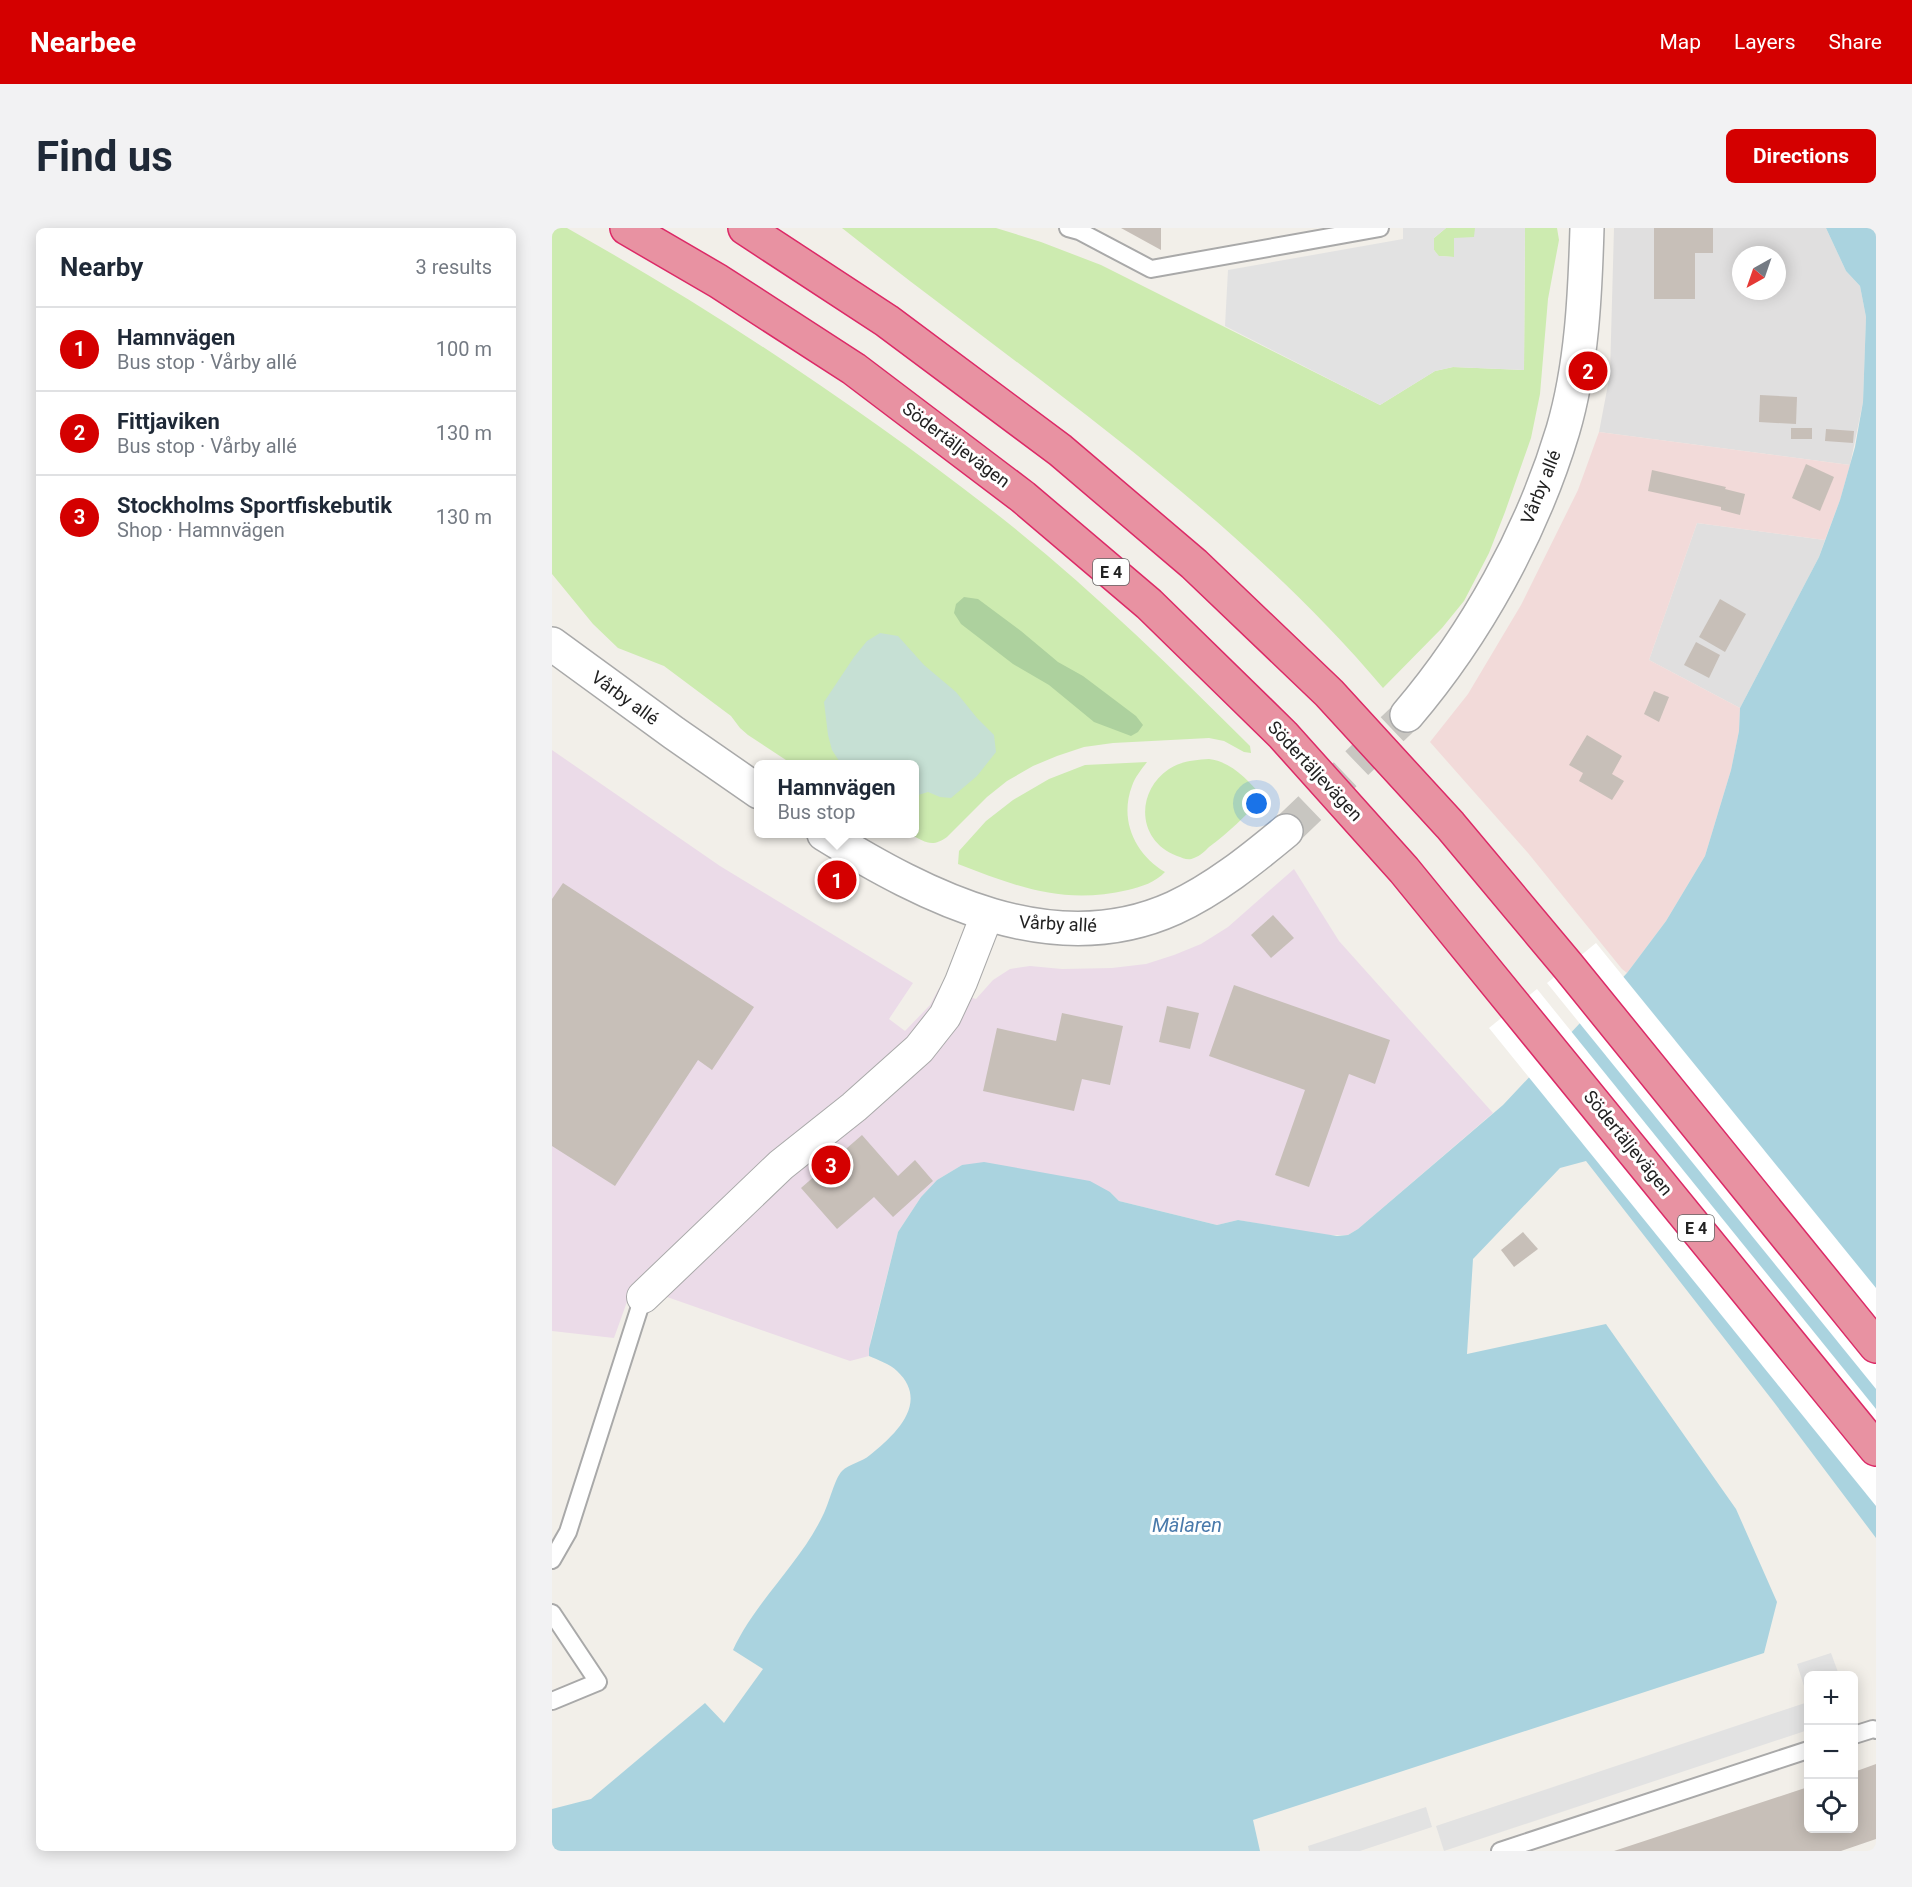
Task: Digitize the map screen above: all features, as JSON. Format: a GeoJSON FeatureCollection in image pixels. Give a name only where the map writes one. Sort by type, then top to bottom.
{"type":"FeatureCollection","features":[{"type":"Feature","properties":{"kind":"highway","name":"Södertäljevägen"},"geometry":{"type":"LineString","coordinates":[[627,228],[718,281],[854,369],[1023,496],[1149,604],[1283,735],[1404,870],[1876,1449]]}},
{"type":"Feature","properties":{"kind":"highway"},"geometry":{"type":"LineString","coordinates":[[745,228],[887,321],[1050,443],[1194,564],[1329,693],[1450,825],[1568,966],[1876,1346]]}},
{"type":"Feature","properties":{"kind":"street","name":"Vårby allé"},"geometry":{"type":"LineString","coordinates":[[1407,715],[1438,679],[1467,636],[1519,541],[1551,467],[1563,429],[1579,350],[1587,228]]}},
{"type":"Feature","properties":{"kind":"street","name":"Vårby allé"},"geometry":{"type":"LineString","coordinates":[[552,644],[655,720],[754,789]]}},
{"type":"Feature","properties":{"kind":"street","name":"Vårby allé"},"geometry":{"type":"LineString","coordinates":[[831,838],[889,872],[957,905],[1015,922],[1063,928],[1085,928],[1130,923],[1173,908],[1251,859],[1286,831]]}},
{"type":"Feature","properties":{"kind":"street"},"geometry":{"type":"LineString","coordinates":[[643,1297],[781,1165],[854,1107],[919,1049],[945,1016],[960,985],[987,915]]}},
{"type":"Feature","properties":{"kind":"lane"},"geometry":{"type":"LineString","coordinates":[[1068,228],[1079,231],[1151,269],[1380,228]]}},
{"type":"Feature","properties":{"kind":"lane"},"geometry":{"type":"LineString","coordinates":[[552,1560],[568,1532],[643,1297]]}},
{"type":"Feature","properties":{"kind":"lane"},"geometry":{"type":"LineString","coordinates":[[552,1613],[598,1682],[552,1701]]}},
{"type":"Feature","properties":{"kind":"lane"},"geometry":{"type":"LineString","coordinates":[[1858,1734],[1876,1730]]}},
{"type":"Feature","properties":{"kind":"lane"},"geometry":{"type":"LineString","coordinates":[[1500,1851],[1804,1752]]}},
{"type":"Feature","properties":{"kind":"shaded area"},"geometry":{"type":"Polygon","coordinates":[[[1403,228],[1446,228],[1434,238],[1434,250],[1439,256],[1454,257],[1454,238],[1474,237],[1475,228],[1525,228],[1524,370],[1453,367],[1435,371],[1380,405],[1225,326],[1228,270],[1403,239],[1403,228]]]}},
{"type":"Feature","properties":{"kind":"shaded area"},"geometry":{"type":"Polygon","coordinates":[[[1614,228],[1826,228],[1846,271],[1860,286],[1866,317],[1863,402],[1850,465],[1599,432],[1610,374],[1614,228]]]}},
{"type":"Feature","properties":{"kind":"shaded area"},"geometry":{"type":"Polygon","coordinates":[[[1599,432],[1850,465],[1825,540],[1697,523],[1649,660],[1740,708],[1739,731],[1731,770],[1705,856],[1666,921],[1627,973],[1528,853],[1430,742],[1468,694],[1521,605],[1578,490],[1599,432]]]}},
{"type":"Feature","properties":{"kind":"shaded area"},"geometry":{"type":"Polygon","coordinates":[[[1697,523],[1825,540],[1819,557],[1740,708],[1649,660],[1697,523]]]}},
{"type":"Feature","properties":{"kind":"shaded area"},"geometry":{"type":"Polygon","coordinates":[[[552,750],[720,866],[913,983],[889,1019],[905,1031],[930,1005],[939,988],[976,999],[993,980],[1010,969],[1030,966],[1062,969],[1112,968],[1146,964],[1201,944],[1228,927],[1294,869],[1339,941],[1493,1113],[1358,1229],[1348,1235],[1324,1235],[1238,1220],[1217,1225],[1119,1201],[1110,1192],[962,1165],[937,1180],[921,1197],[898,1232],[871,1339],[869,1356],[850,1361],[633,1285],[614,1338],[552,1331],[552,750]]]}},
{"type":"Feature","properties":{"kind":"shaded area"},"geometry":{"type":"Polygon","coordinates":[[[1831,1653],[1838,1671],[1804,1671],[1804,1686],[1797,1664],[1831,1653]]]}},
{"type":"Feature","properties":{"kind":"shaded area"},"geometry":{"type":"Polygon","coordinates":[[[1804,1703],[1804,1731],[1444,1851],[1436,1826],[1804,1703]]]}},
{"type":"Feature","properties":{"kind":"shaded area"},"geometry":{"type":"Polygon","coordinates":[[[1426,1807],[1432,1827],[1360,1851],[1309,1851],[1308,1846],[1426,1807]]]}},
{"type":"Feature","properties":{"kind":"green space"},"geometry":{"type":"Polygon","coordinates":[[[552,228],[567,228],[736,329],[845,402],[951,479],[1035,545],[1099,600],[1250,746],[1251,753],[1244,752],[1224,741],[1209,738],[1113,743],[1084,747],[1033,766],[1007,781],[987,797],[947,837],[928,843],[918,838],[919,760],[786,760],[748,735],[731,716],[664,666],[618,648],[593,624],[552,574],[552,228]]]}},
{"type":"Feature","properties":{"kind":"green space"},"geometry":{"type":"Polygon","coordinates":[[[842,228],[996,228],[1041,242],[1101,265],[1380,405],[1435,371],[1453,367],[1524,370],[1525,228],[1557,228],[1559,240],[1548,299],[1540,394],[1531,438],[1489,553],[1464,601],[1442,628],[1383,688],[1323,622],[1260,560],[1193,502],[1054,390],[842,228]]]}},
{"type":"Feature","properties":{"kind":"green space"},"geometry":{"type":"Polygon","coordinates":[[[1446,228],[1475,228],[1475,237],[1454,257],[1438,256],[1434,250],[1434,238],[1446,228]]]}},
{"type":"Feature","properties":{"kind":"green space"},"geometry":{"type":"Polygon","coordinates":[[[964,597],[978,599],[1058,662],[1083,676],[1136,716],[1143,725],[1138,732],[1131,736],[1094,722],[1049,685],[1013,664],[961,624],[954,613],[956,604],[964,597]]]}},
{"type":"Feature","properties":{"kind":"green space"},"geometry":{"type":"Polygon","coordinates":[[[880,633],[898,636],[924,665],[956,692],[994,735],[996,752],[977,776],[951,798],[940,797],[928,792],[919,795],[919,760],[838,760],[832,750],[824,702],[867,641],[880,633]]]}},
{"type":"Feature","properties":{"kind":"green space"},"geometry":{"type":"Polygon","coordinates":[[[1209,759],[1233,768],[1264,798],[1202,853],[1192,859],[1186,859],[1164,849],[1154,839],[1145,816],[1146,803],[1150,790],[1169,769],[1193,760],[1209,759]]]}},
{"type":"Feature","properties":{"kind":"green space"},"geometry":{"type":"Polygon","coordinates":[[[1147,762],[1133,783],[1127,811],[1132,835],[1138,846],[1154,865],[1165,872],[1153,881],[1133,889],[1082,896],[1021,886],[958,864],[959,851],[986,821],[1013,800],[1049,779],[1085,765],[1147,762]]]}},
{"type":"Feature","properties":{"kind":"water","name":"Mälaren"},"geometry":{"type":"Polygon","coordinates":[[[1826,228],[1876,228],[1876,1538],[1773,1401],[1586,1161],[1560,1168],[1473,1259],[1467,1354],[1606,1324],[1736,1509],[1777,1602],[1764,1653],[1253,1820],[1260,1851],[552,1851],[552,1809],[591,1799],[705,1703],[724,1723],[763,1669],[733,1650],[743,1632],[814,1531],[824,1513],[839,1474],[880,1447],[899,1427],[910,1406],[910,1394],[906,1383],[897,1371],[869,1356],[869,1349],[898,1232],[921,1197],[937,1180],[962,1165],[984,1162],[1090,1181],[1110,1192],[1119,1201],[1217,1225],[1238,1220],[1337,1236],[1348,1235],[1358,1229],[1503,1105],[1627,973],[1666,921],[1705,856],[1731,770],[1739,731],[1740,708],[1819,557],[1840,500],[1855,447],[1863,402],[1866,317],[1860,286],[1846,271],[1826,228]]]}},
{"type":"Feature","properties":{"kind":"pier"},"geometry":{"type":"Polygon","coordinates":[[[1596,943],[1876,1288],[1876,1389],[1547,983],[1596,943]]]}},
{"type":"Feature","properties":{"kind":"pier"},"geometry":{"type":"Polygon","coordinates":[[[1537,989],[1876,1409],[1876,1506],[1489,1028],[1537,989]]]}},
{"type":"Feature","properties":{"kind":"building"},"geometry":{"type":"Polygon","coordinates":[[[1121,228],[1161,228],[1161,250],[1121,228]]]}},
{"type":"Feature","properties":{"kind":"building"},"geometry":{"type":"Polygon","coordinates":[[[1654,228],[1713,228],[1713,253],[1695,253],[1695,299],[1654,299],[1654,228]]]}},
{"type":"Feature","properties":{"kind":"building"},"geometry":{"type":"Polygon","coordinates":[[[1760,395],[1797,397],[1796,424],[1759,422],[1760,395]]]}},
{"type":"Feature","properties":{"kind":"building"},"geometry":{"type":"Polygon","coordinates":[[[1791,428],[1812,428],[1812,439],[1791,439],[1791,428]]]}},
{"type":"Feature","properties":{"kind":"building"},"geometry":{"type":"Polygon","coordinates":[[[1826,429],[1854,431],[1853,443],[1825,441],[1826,429]]]}},
{"type":"Feature","properties":{"kind":"building"},"geometry":{"type":"Polygon","coordinates":[[[1806,464],[1834,477],[1820,511],[1792,498],[1806,464]]]}},
{"type":"Feature","properties":{"kind":"building"},"geometry":{"type":"Polygon","coordinates":[[[1652,470],[1726,487],[1725,489],[1745,494],[1740,515],[1721,510],[1721,507],[1648,491],[1652,470]]]}},
{"type":"Feature","properties":{"kind":"building"},"geometry":{"type":"Polygon","coordinates":[[[1720,599],[1746,614],[1725,652],[1699,637],[1720,599]]]}},
{"type":"Feature","properties":{"kind":"building"},"geometry":{"type":"Polygon","coordinates":[[[1696,642],[1720,655],[1709,678],[1684,665],[1696,642]]]}},
{"type":"Feature","properties":{"kind":"building"},"geometry":{"type":"Polygon","coordinates":[[[1654,691],[1669,697],[1659,722],[1644,714],[1654,691]]]}},
{"type":"Feature","properties":{"kind":"building"},"geometry":{"type":"Polygon","coordinates":[[[1587,735],[1622,756],[1612,774],[1624,781],[1612,800],[1579,781],[1583,773],[1569,765],[1587,735]]]}},
{"type":"Feature","properties":{"kind":"building"},"geometry":{"type":"Polygon","coordinates":[[[563,883],[754,1007],[712,1070],[698,1060],[615,1186],[552,1146],[552,899],[563,883]]]}},
{"type":"Feature","properties":{"kind":"building"},"geometry":{"type":"Polygon","coordinates":[[[1273,915],[1294,938],[1271,958],[1251,935],[1273,915]]]}},
{"type":"Feature","properties":{"kind":"building"},"geometry":{"type":"Polygon","coordinates":[[[1234,985],[1390,1040],[1375,1084],[1349,1074],[1309,1187],[1275,1175],[1305,1090],[1209,1056],[1234,985]]]}},
{"type":"Feature","properties":{"kind":"building"},"geometry":{"type":"Polygon","coordinates":[[[1167,1006],[1199,1013],[1190,1049],[1159,1042],[1167,1006]]]}},
{"type":"Feature","properties":{"kind":"building"},"geometry":{"type":"Polygon","coordinates":[[[1062,1013],[1123,1026],[1110,1085],[1082,1079],[1074,1111],[983,1091],[997,1028],[1056,1041],[1062,1013]]]}},
{"type":"Feature","properties":{"kind":"building"},"geometry":{"type":"Polygon","coordinates":[[[862,1135],[898,1176],[915,1160],[933,1181],[893,1217],[874,1197],[837,1229],[801,1188],[862,1135]]]}},
{"type":"Feature","properties":{"kind":"building"},"geometry":{"type":"Polygon","coordinates":[[[1523,1232],[1538,1249],[1514,1267],[1501,1250],[1523,1232]]]}},
{"type":"Feature","properties":{"kind":"building"},"geometry":{"type":"Polygon","coordinates":[[[1876,1764],[1876,1839],[1841,1851],[1614,1851],[1804,1788],[1804,1833],[1858,1833],[1858,1771],[1876,1764]]]}},
{"type":"Feature","properties":{"kind":"tunnel"},"geometry":{"type":"LineString","coordinates":[[1286,831],[1407,715]]}},
{"type":"Feature","properties":{"kind":"place","name":"Fittjaviken"},"geometry":{"type":"Point","coordinates":[1588,371]}},
{"type":"Feature","properties":{"kind":"place","name":"Hamnvägen"},"geometry":{"type":"Point","coordinates":[837,880]}},
{"type":"Feature","properties":{"kind":"place","name":"Stockholms Sportfiskebutik"},"geometry":{"type":"Point","coordinates":[831,1165]}}]}
